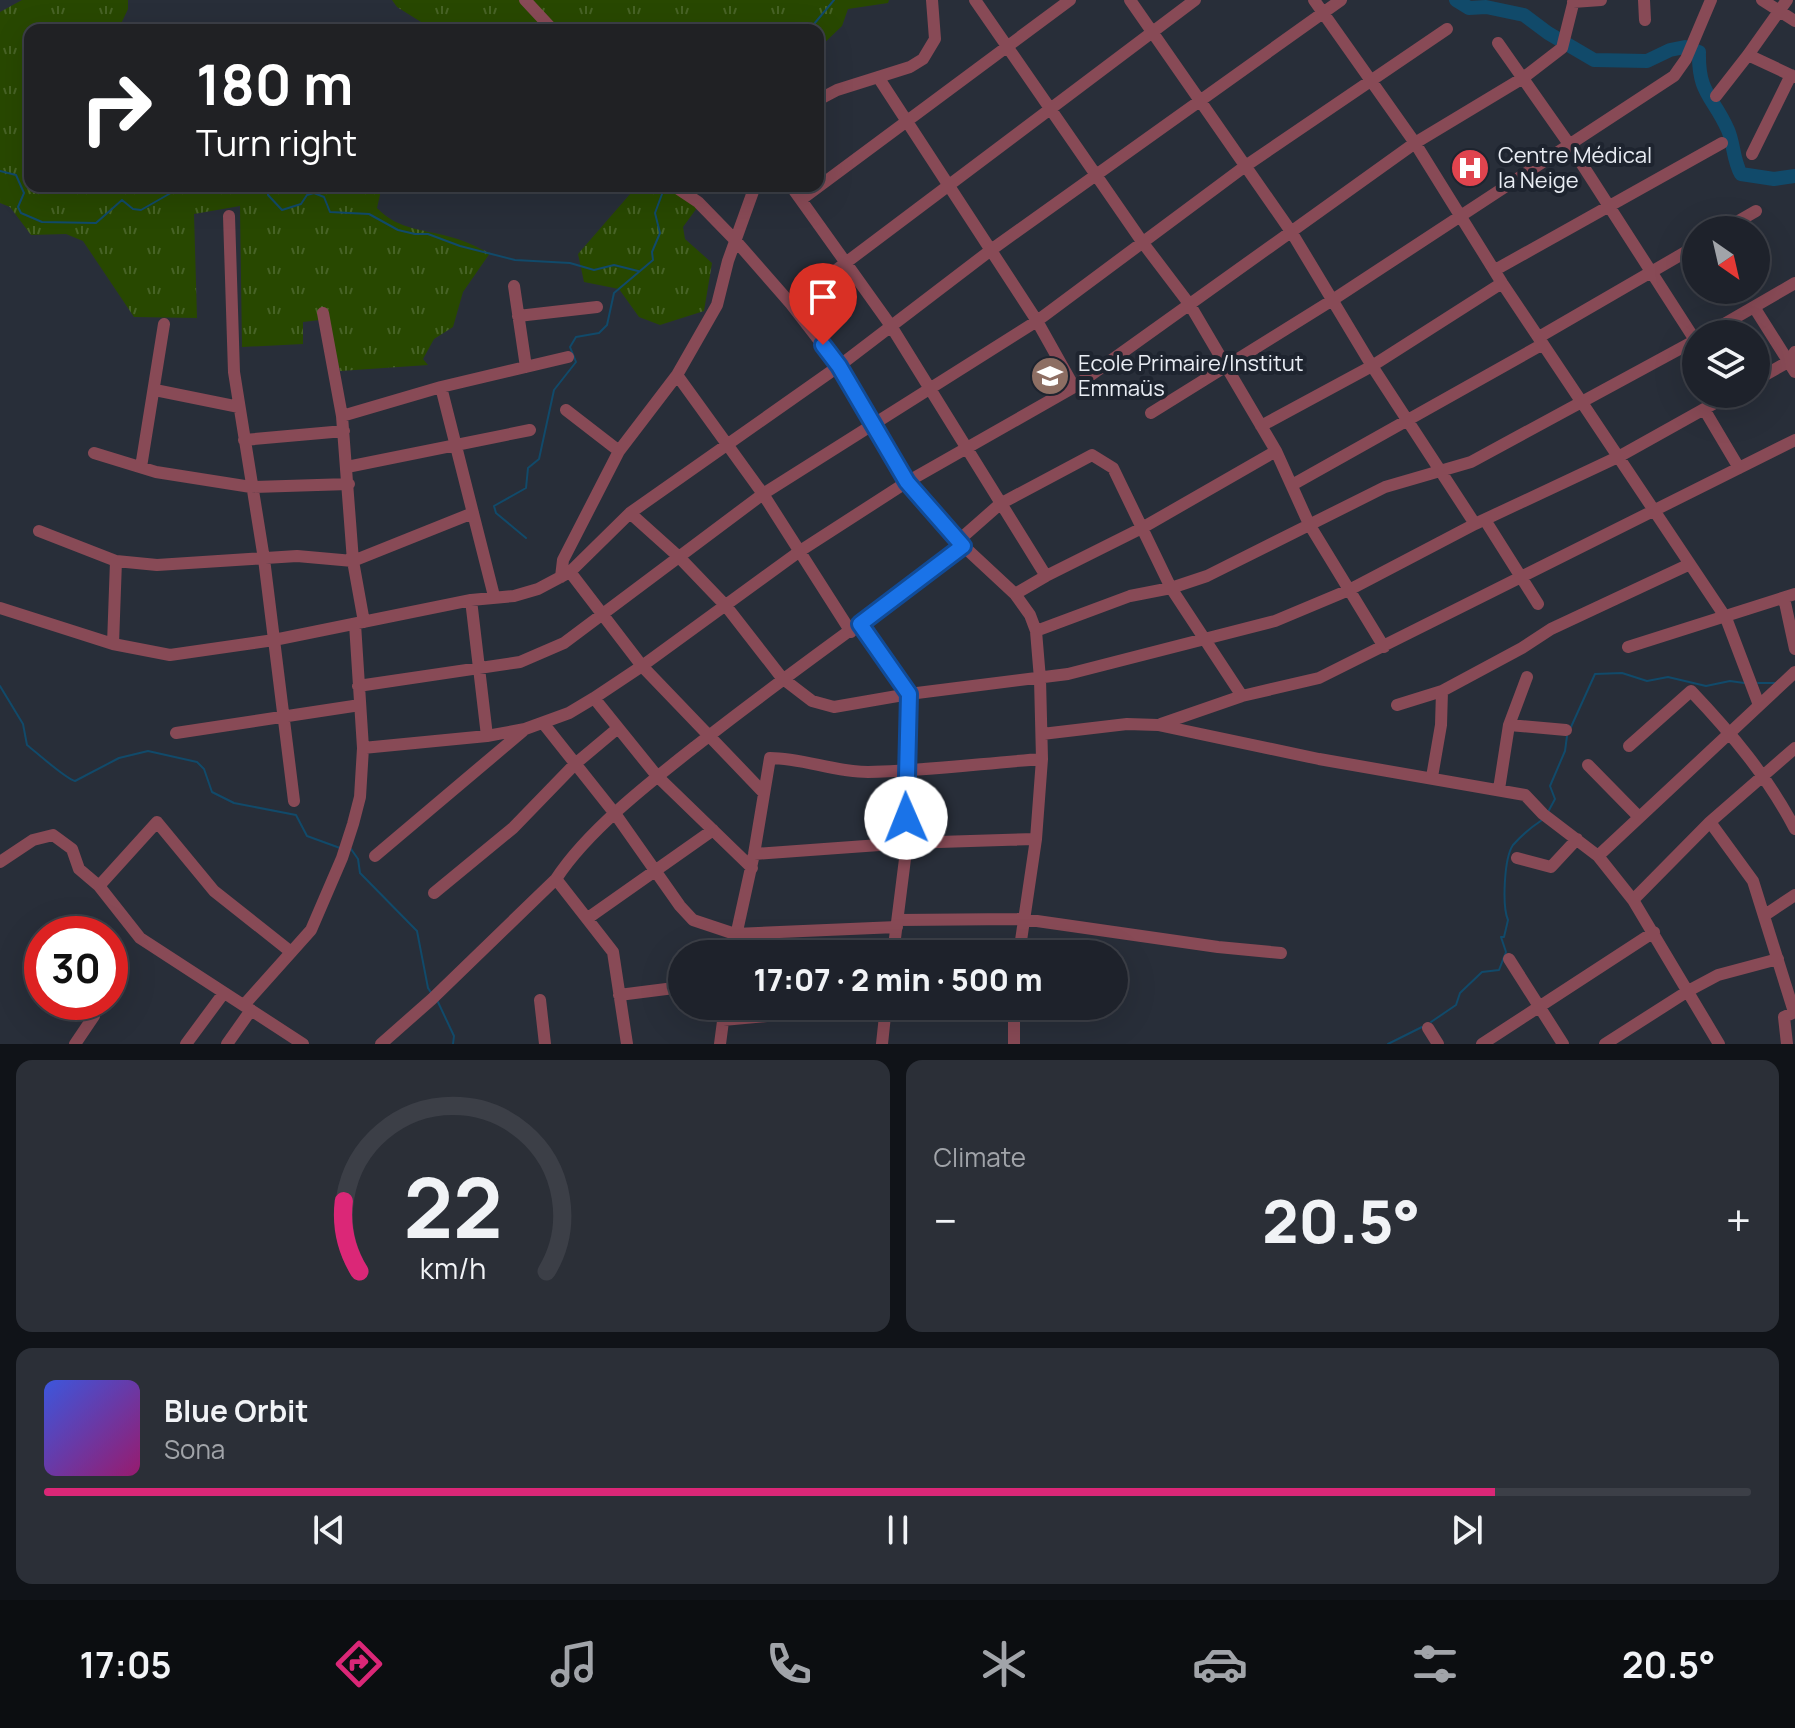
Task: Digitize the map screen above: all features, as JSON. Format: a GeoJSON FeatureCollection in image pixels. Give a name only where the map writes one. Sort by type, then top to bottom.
{"type":"FeatureCollection","features":[{"type":"Feature","properties":{"kind":"street"},"geometry":{"type":"LineString","coordinates":[[525,0],[547,24]]}},
{"type":"Feature","properties":{"kind":"street"},"geometry":{"type":"LineString","coordinates":[[824,97],[910,67],[923,59],[935,39],[932,0]]}},
{"type":"Feature","properties":{"kind":"street"},"geometry":{"type":"LineString","coordinates":[[975,0],[1143,243],[1190,305],[1276,451],[1309,524],[1384,647]]}},
{"type":"Feature","properties":{"kind":"street"},"geometry":{"type":"LineString","coordinates":[[824,183],[1070,0]]}},
{"type":"Feature","properties":{"kind":"street"},"geometry":{"type":"LineString","coordinates":[[1130,0],[1197,101],[1292,233],[1331,301],[1440,472],[1538,604]]}},
{"type":"Feature","properties":{"kind":"street"},"geometry":{"type":"LineString","coordinates":[[791,304],[1195,0]]}},
{"type":"Feature","properties":{"kind":"street"},"geometry":{"type":"LineString","coordinates":[[1314,0],[1415,143],[1502,283],[1726,618],[1759,705]]}},
{"type":"Feature","properties":{"kind":"street"},"geometry":{"type":"LineString","coordinates":[[0,608],[113,644],[170,655],[274,640],[538,589],[565,574],[630,513],[839,366],[991,250],[1341,0]]}},
{"type":"Feature","properties":{"kind":"street"},"geometry":{"type":"LineString","coordinates":[[363,748],[487,736],[525,729],[594,698],[800,551],[907,482],[1074,387],[1415,143],[1523,78],[1564,44],[1574,1],[1601,0]]}},
{"type":"Feature","properties":{"kind":"street"},"geometry":{"type":"LineString","coordinates":[[1644,0],[1645,20]]}},
{"type":"Feature","properties":{"kind":"street"},"geometry":{"type":"LineString","coordinates":[[1151,413],[1331,301],[1674,76],[1686,59],[1711,0]]}},
{"type":"Feature","properties":{"kind":"street"},"geometry":{"type":"LineString","coordinates":[[1762,0],[1795,21]]}},
{"type":"Feature","properties":{"kind":"street"},"geometry":{"type":"LineString","coordinates":[[1716,96],[1787,0]]}},
{"type":"Feature","properties":{"kind":"street"},"geometry":{"type":"LineString","coordinates":[[358,686],[520,662],[564,643],[763,494],[1037,321],[1244,167],[1447,29]]}},
{"type":"Feature","properties":{"kind":"street"},"geometry":{"type":"LineString","coordinates":[[1498,43],[1569,144],[1683,320]]}},
{"type":"Feature","properties":{"kind":"street"},"geometry":{"type":"LineString","coordinates":[[1748,55],[1793,76],[1752,154]]}},
{"type":"Feature","properties":{"kind":"street"},"geometry":{"type":"LineString","coordinates":[[878,77],[1037,321],[1074,387]]}},
{"type":"Feature","properties":{"kind":"street"},"geometry":{"type":"LineString","coordinates":[[1495,270],[1722,143]]}},
{"type":"Feature","properties":{"kind":"street"},"geometry":{"type":"LineString","coordinates":[[683,192],[698,202],[735,240],[791,304],[839,366],[907,482],[961,544],[1015,594],[1030,615],[1036,631],[1042,759],[1036,839],[1021,940]]}},
{"type":"Feature","properties":{"kind":"street"},"geometry":{"type":"LineString","coordinates":[[753,192],[735,240],[717,305],[677,375],[619,451],[563,560],[565,574],[605,615],[642,666],[763,792]]}},
{"type":"Feature","properties":{"kind":"street"},"geometry":{"type":"LineString","coordinates":[[796,192],[891,326],[1046,576]]}},
{"type":"Feature","properties":{"kind":"street"},"geometry":{"type":"LineString","coordinates":[[802,199],[811,192]]}},
{"type":"Feature","properties":{"kind":"street"},"geometry":{"type":"LineString","coordinates":[[1747,216],[1756,211]]}},
{"type":"Feature","properties":{"kind":"street"},"geometry":{"type":"LineString","coordinates":[[229,216],[234,372],[264,559],[294,801]]}},
{"type":"Feature","properties":{"kind":"street"},"geometry":{"type":"LineString","coordinates":[[1292,485],[1407,420],[1682,254]]}},
{"type":"Feature","properties":{"kind":"street"},"geometry":{"type":"LineString","coordinates":[[1261,426],[1372,366],[1502,283]]}},
{"type":"Feature","properties":{"kind":"street"},"geometry":{"type":"LineString","coordinates":[[1731,320],[1795,283]]}},
{"type":"Feature","properties":{"kind":"street"},"geometry":{"type":"LineString","coordinates":[[514,286],[526,367]]}},
{"type":"Feature","properties":{"kind":"street"},"geometry":{"type":"LineString","coordinates":[[518,316],[597,307]]}},
{"type":"Feature","properties":{"kind":"street"},"geometry":{"type":"LineString","coordinates":[[1754,307],[1793,362],[1770,373]]}},
{"type":"Feature","properties":{"kind":"street"},"geometry":{"type":"LineString","coordinates":[[227,1044],[248,1008],[311,930],[342,858],[360,797],[363,748],[358,686],[360,623],[344,431],[323,313]]}},
{"type":"Feature","properties":{"kind":"street"},"geometry":{"type":"LineString","coordinates":[[141,467],[164,324]]}},
{"type":"Feature","properties":{"kind":"street"},"geometry":{"type":"LineString","coordinates":[[1036,631],[1130,596],[1171,588],[1207,576],[1385,487],[1471,462],[1682,347]]}},
{"type":"Feature","properties":{"kind":"street"},"geometry":{"type":"LineString","coordinates":[[342,416],[441,387],[568,357]]}},
{"type":"Feature","properties":{"kind":"street"},"geometry":{"type":"LineString","coordinates":[[677,375],[800,551],[909,694],[905,769],[907,843],[895,940]]}},
{"type":"Feature","properties":{"kind":"street"},"geometry":{"type":"LineString","coordinates":[[441,387],[494,596]]}},
{"type":"Feature","properties":{"kind":"street"},"geometry":{"type":"LineString","coordinates":[[155,390],[239,407]]}},
{"type":"Feature","properties":{"kind":"street"},"geometry":{"type":"LineString","coordinates":[[630,513],[679,557],[726,606],[782,678],[812,701],[834,707],[1068,674],[1275,621],[1349,590],[1480,522],[1620,456],[1704,409],[1739,468]]}},
{"type":"Feature","properties":{"kind":"street"},"geometry":{"type":"LineString","coordinates":[[566,410],[619,451]]}},
{"type":"Feature","properties":{"kind":"street"},"geometry":{"type":"LineString","coordinates":[[347,467],[530,430]]}},
{"type":"Feature","properties":{"kind":"street"},"geometry":{"type":"LineString","coordinates":[[244,440],[344,431]]}},
{"type":"Feature","properties":{"kind":"street"},"geometry":{"type":"LineString","coordinates":[[1158,725],[1242,696],[1319,678],[1795,440]]}},
{"type":"Feature","properties":{"kind":"street"},"geometry":{"type":"LineString","coordinates":[[1015,594],[1142,528],[1276,451]]}},
{"type":"Feature","properties":{"kind":"street"},"geometry":{"type":"LineString","coordinates":[[94,453],[141,467],[251,487],[349,484]]}},
{"type":"Feature","properties":{"kind":"street"},"geometry":{"type":"LineString","coordinates":[[381,1044],[556,879],[571,856],[657,776],[782,678],[856,628],[961,544],[1000,504],[1092,455],[1113,468],[1171,588],[1242,696]]}},
{"type":"Feature","properties":{"kind":"street"},"geometry":{"type":"LineString","coordinates":[[39,531],[116,561],[157,565],[297,556],[353,561],[473,513]]}},
{"type":"Feature","properties":{"kind":"street"},"geometry":{"type":"LineString","coordinates":[[113,644],[116,561]]}},
{"type":"Feature","properties":{"kind":"street"},"geometry":{"type":"LineString","coordinates":[[1397,705],[1442,691],[1551,629],[1690,564]]}},
{"type":"Feature","properties":{"kind":"street"},"geometry":{"type":"LineString","coordinates":[[1628,647],[1790,596],[1795,649]]}},
{"type":"Feature","properties":{"kind":"street"},"geometry":{"type":"LineString","coordinates":[[471,600],[487,736]]}},
{"type":"Feature","properties":{"kind":"street"},"geometry":{"type":"LineString","coordinates":[[1598,856],[1795,672]]}},
{"type":"Feature","properties":{"kind":"street"},"geometry":{"type":"LineString","coordinates":[[1499,789],[1509,725],[1527,677]]}},
{"type":"Feature","properties":{"kind":"street"},"geometry":{"type":"LineString","coordinates":[[1432,777],[1441,725],[1442,691]]}},
{"type":"Feature","properties":{"kind":"street"},"geometry":{"type":"LineString","coordinates":[[1629,746],[1691,691],[1730,732],[1783,805],[1795,829]]}},
{"type":"Feature","properties":{"kind":"street"},"geometry":{"type":"LineString","coordinates":[[594,698],[657,776],[752,868]]}},
{"type":"Feature","properties":{"kind":"street"},"geometry":{"type":"LineString","coordinates":[[176,733],[360,705]]}},
{"type":"Feature","properties":{"kind":"street"},"geometry":{"type":"LineString","coordinates":[[543,723],[693,920],[735,934],[1023,919],[1281,953]]}},
{"type":"Feature","properties":{"kind":"street"},"geometry":{"type":"LineString","coordinates":[[1042,734],[1127,724],[1158,725],[1319,759],[1525,795],[1545,816],[1598,856],[1633,900],[1719,1044]]}},
{"type":"Feature","properties":{"kind":"street"},"geometry":{"type":"LineString","coordinates":[[1509,725],[1566,730]]}},
{"type":"Feature","properties":{"kind":"street"},"geometry":{"type":"LineString","coordinates":[[434,893],[513,828],[575,764],[618,728]]}},
{"type":"Feature","properties":{"kind":"street"},"geometry":{"type":"LineString","coordinates":[[375,856],[525,729]]}},
{"type":"Feature","properties":{"kind":"street"},"geometry":{"type":"LineString","coordinates":[[1633,900],[1710,822],[1795,748]]}},
{"type":"Feature","properties":{"kind":"street"},"geometry":{"type":"LineString","coordinates":[[734,940],[752,868],[770,758],[793,758],[825,768],[867,772],[1042,759]]}},
{"type":"Feature","properties":{"kind":"street"},"geometry":{"type":"LineString","coordinates":[[1588,765],[1638,816]]}},
{"type":"Feature","properties":{"kind":"street"},"geometry":{"type":"LineString","coordinates":[[99,886],[157,822],[214,891],[291,952]]}},
{"type":"Feature","properties":{"kind":"street"},"geometry":{"type":"LineString","coordinates":[[1710,822],[1753,881],[1765,915],[1794,1012],[1784,1017],[1787,1044]]}},
{"type":"Feature","properties":{"kind":"street"},"geometry":{"type":"LineString","coordinates":[[588,918],[713,830]]}},
{"type":"Feature","properties":{"kind":"street"},"geometry":{"type":"LineString","coordinates":[[0,862],[33,840],[53,835],[72,849],[79,869],[99,886],[140,938],[296,1042]]}},
{"type":"Feature","properties":{"kind":"street"},"geometry":{"type":"LineString","coordinates":[[754,854],[907,843],[1036,839]]}},
{"type":"Feature","properties":{"kind":"street"},"geometry":{"type":"LineString","coordinates":[[1517,858],[1551,867],[1577,839]]}},
{"type":"Feature","properties":{"kind":"street"},"geometry":{"type":"LineString","coordinates":[[556,879],[613,952],[627,1044]]}},
{"type":"Feature","properties":{"kind":"street"},"geometry":{"type":"LineString","coordinates":[[1765,915],[1795,895]]}},
{"type":"Feature","properties":{"kind":"street"},"geometry":{"type":"LineString","coordinates":[[1482,1044],[1654,932]]}},
{"type":"Feature","properties":{"kind":"street"},"geometry":{"type":"LineString","coordinates":[[1509,959],[1563,1044]]}},
{"type":"Feature","properties":{"kind":"street"},"geometry":{"type":"LineString","coordinates":[[1605,1044],[1718,975],[1778,959]]}},
{"type":"Feature","properties":{"kind":"street"},"geometry":{"type":"LineString","coordinates":[[619,995],[668,989]]}},
{"type":"Feature","properties":{"kind":"street"},"geometry":{"type":"LineString","coordinates":[[186,1044],[223,994]]}},
{"type":"Feature","properties":{"kind":"street"},"geometry":{"type":"LineString","coordinates":[[540,1000],[545,1044]]}},
{"type":"Feature","properties":{"kind":"street"},"geometry":{"type":"LineString","coordinates":[[75,1044],[91,1020]]}},
{"type":"Feature","properties":{"kind":"street"},"geometry":{"type":"LineString","coordinates":[[720,1044],[723,1020]]}},
{"type":"Feature","properties":{"kind":"street"},"geometry":{"type":"LineString","coordinates":[[882,1044],[885,1020]]}},
{"type":"Feature","properties":{"kind":"street"},"geometry":{"type":"LineString","coordinates":[[1014,1020],[1014,1044]]}},
{"type":"Feature","properties":{"kind":"street"},"geometry":{"type":"LineString","coordinates":[[1428,1028],[1438,1044]]}},
{"type":"Feature","properties":{"kind":"green space"},"geometry":{"type":"Polygon","coordinates":[[[22,0],[128,0],[128,9],[121,24],[24,24],[24,192],[381,192],[377,208],[385,216],[413,228],[458,239],[490,253],[463,292],[453,327],[434,339],[423,359],[428,365],[340,371],[328,319],[303,322],[303,344],[242,347],[240,206],[194,214],[197,318],[134,317],[83,241],[66,234],[31,235],[10,207],[0,203],[0,12],[22,0]]]}},
{"type":"Feature","properties":{"kind":"green space"},"geometry":{"type":"Polygon","coordinates":[[[392,0],[889,0],[888,3],[848,9],[842,26],[824,43],[824,24],[424,24],[397,7],[392,0]]]}},
{"type":"Feature","properties":{"kind":"green space"},"geometry":{"type":"Polygon","coordinates":[[[632,192],[695,192],[702,201],[683,227],[685,239],[712,263],[704,311],[660,325],[639,317],[619,289],[584,282],[578,254],[632,192]]]}},
{"type":"Feature","properties":{"kind":"waterway"},"geometry":{"type":"LineString","coordinates":[[814,24],[834,0]]}},
{"type":"Feature","properties":{"kind":"waterway"},"geometry":{"type":"LineString","coordinates":[[1456,0],[1469,8],[1486,7],[1524,15],[1594,60],[1647,61],[1685,47],[1699,52],[1704,86],[1728,130],[1741,174],[1774,179],[1795,176]]}},
{"type":"Feature","properties":{"kind":"waterway"},"geometry":{"type":"LineString","coordinates":[[0,171],[16,175],[24,193],[18,207],[21,213],[42,222],[96,223],[122,200],[133,209],[141,210],[172,192]]}},
{"type":"Feature","properties":{"kind":"waterway"},"geometry":{"type":"LineString","coordinates":[[268,192],[282,210],[301,204],[307,195],[314,193],[324,197],[330,212],[369,214],[398,230],[428,234],[515,260],[570,263],[594,270],[614,265],[638,271]]}},
{"type":"Feature","properties":{"kind":"waterway"},"geometry":{"type":"LineString","coordinates":[[526,538],[496,513],[494,506],[526,488],[528,468],[539,459],[554,390],[576,362],[570,347],[576,337],[599,333],[607,325],[614,293],[653,260],[652,252],[660,233],[655,213],[663,192]]}},
{"type":"Feature","properties":{"kind":"waterway"},"geometry":{"type":"LineString","coordinates":[[1571,727],[1595,674],[1622,673],[1647,681],[1668,677],[1706,686],[1730,681],[1744,683]]}},
{"type":"Feature","properties":{"kind":"waterway"},"geometry":{"type":"LineString","coordinates":[[1758,683],[1775,683]]}},
{"type":"Feature","properties":{"kind":"waterway"},"geometry":{"type":"LineString","coordinates":[[0,686],[23,724],[27,745],[75,781],[119,758],[148,751],[197,762],[204,769],[212,792],[234,803],[296,815],[307,836],[340,848]]}},
{"type":"Feature","properties":{"kind":"waterway"},"geometry":{"type":"LineString","coordinates":[[1548,812],[1555,799],[1550,786],[1565,751],[1567,736]]}},
{"type":"Feature","properties":{"kind":"waterway"},"geometry":{"type":"LineString","coordinates":[[1431,1022],[1456,1005],[1460,993],[1482,972],[1499,970],[1506,952],[1501,937],[1504,937],[1508,920],[1505,882],[1510,851],[1542,820]]}},
{"type":"Feature","properties":{"kind":"waterway"},"geometry":{"type":"LineString","coordinates":[[351,849],[358,859],[360,873],[417,931],[428,988],[432,994]]}},
{"type":"Feature","properties":{"kind":"waterway"},"geometry":{"type":"LineString","coordinates":[[437,1000],[454,1036],[453,1044]]}},
{"type":"Feature","properties":{"kind":"waterway"},"geometry":{"type":"LineString","coordinates":[[1388,1044],[1422,1027]]}},
{"type":"Feature","properties":{"kind":"place","name":"Centre Médical la Neige"},"geometry":{"type":"Point","coordinates":[1470,168]}},
{"type":"Feature","properties":{"kind":"place","name":"Ecole Primaire/Institut Emmaüs"},"geometry":{"type":"Point","coordinates":[1050,376]}},
{"type":"Feature","properties":{"kind":"route"},"geometry":{"type":"LineString","coordinates":[[823,345],[839,366],[907,482],[963,546],[860,624],[909,694],[906,818]]}}]}
